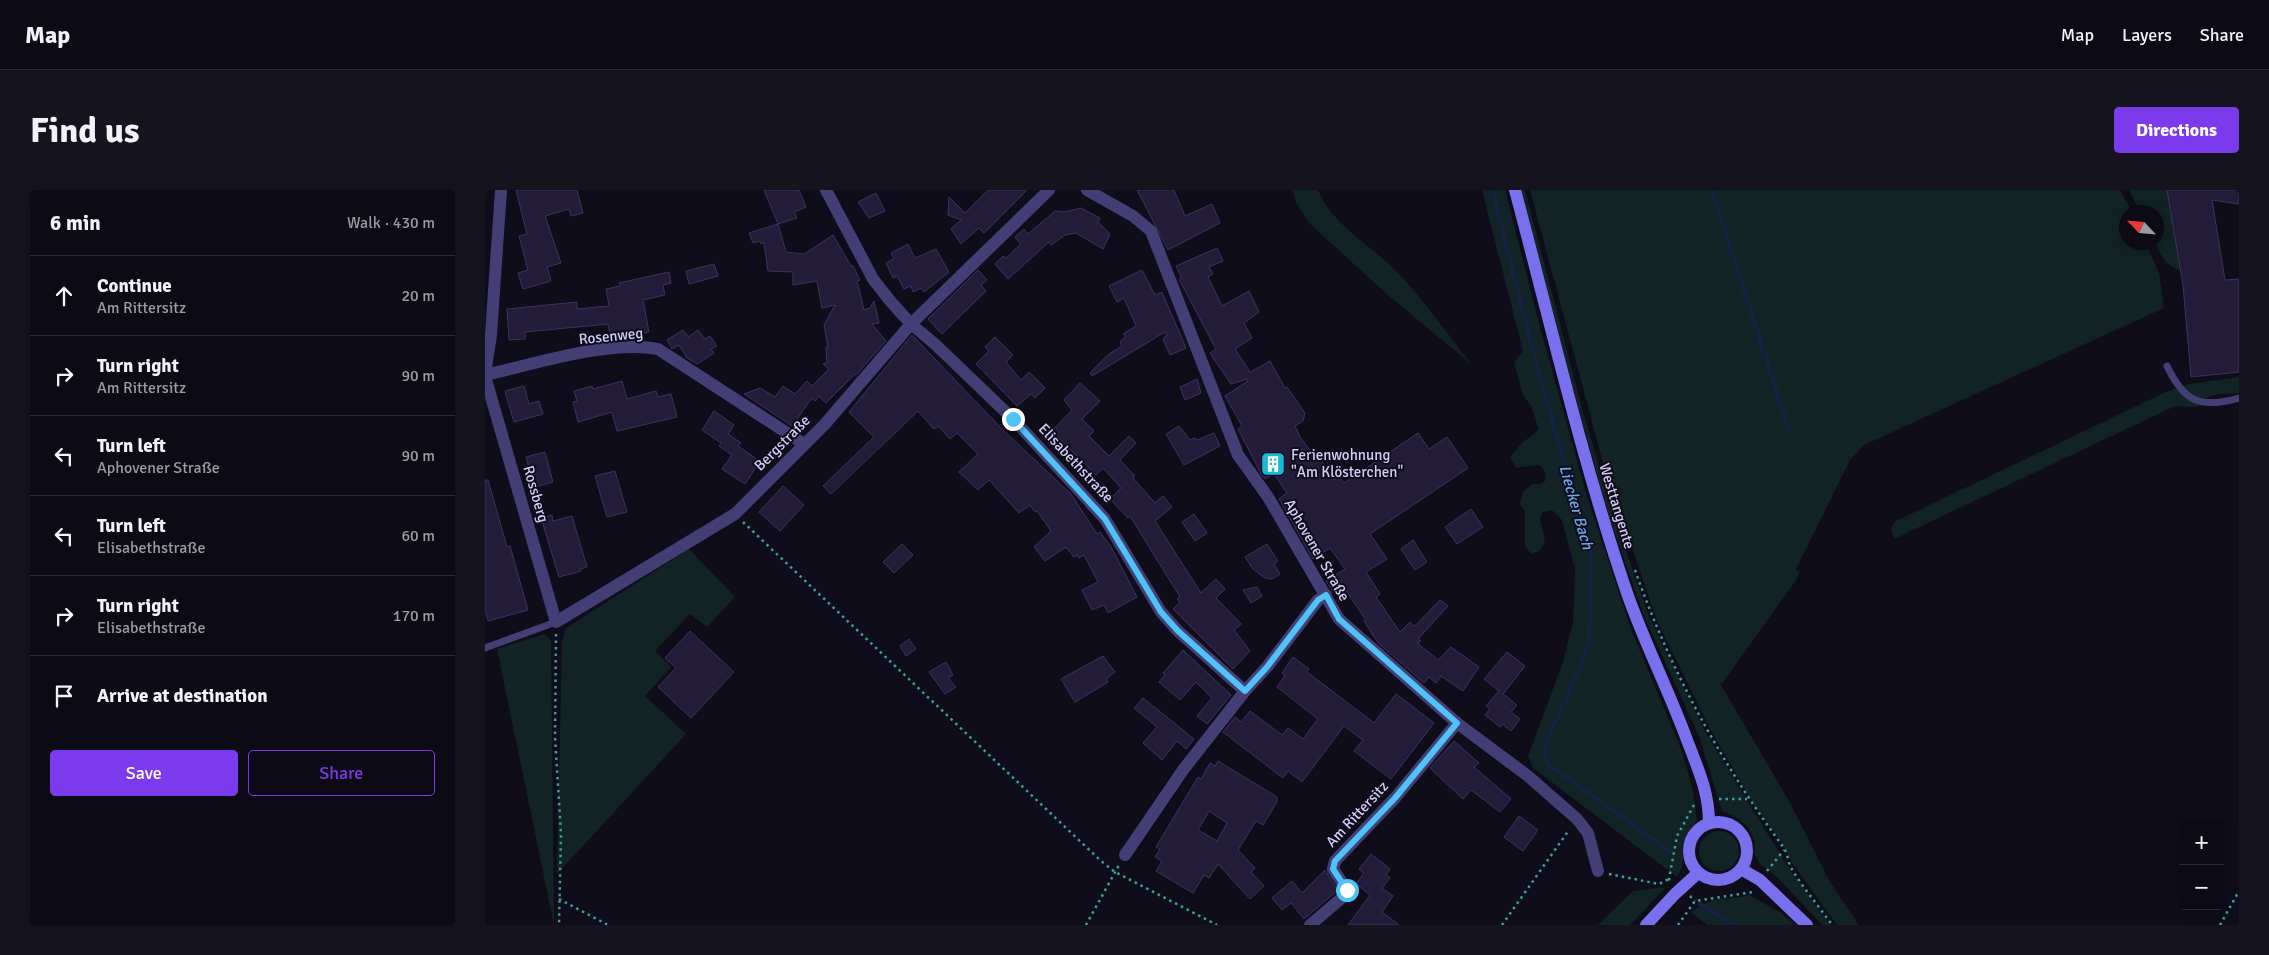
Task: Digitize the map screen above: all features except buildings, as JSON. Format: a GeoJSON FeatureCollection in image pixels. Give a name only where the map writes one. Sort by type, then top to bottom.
{"type":"FeatureCollection","features":[{"type":"Feature","properties":{"kind":"main road","name":"Westtangente"},"geometry":{"type":"LineString","coordinates":[[1515,190],[1601,517],[1629,597],[1665,682],[1709,801],[1709,823]]}},
{"type":"Feature","properties":{"kind":"main road"},"geometry":{"type":"LineString","coordinates":[[1717,822],[1733,826],[1744,838],[1747,854],[1741,869],[1725,880],[1707,878],[1698,873],[1689,858],[1690,841],[1701,827],[1709,823],[1717,822]]}},
{"type":"Feature","properties":{"kind":"main road"},"geometry":{"type":"LineString","coordinates":[[1741,869],[1760,880],[1807,925]]}},
{"type":"Feature","properties":{"kind":"main road"},"geometry":{"type":"LineString","coordinates":[[1646,925],[1698,873]]}},
{"type":"Feature","properties":{"kind":"street","name":"Rossberg"},"geometry":{"type":"LineString","coordinates":[[501,190],[491,336],[485,375],[556,622]]}},
{"type":"Feature","properties":{"kind":"street","name":"Elisabethstraße"},"geometry":{"type":"LineString","coordinates":[[826,190],[873,279],[911,324],[936,345],[1013,419],[1105,519],[1156,605],[1178,631],[1245,691]]}},
{"type":"Feature","properties":{"kind":"street","name":"Bergstraße"},"geometry":{"type":"LineString","coordinates":[[556,622],[735,514],[825,424],[911,324],[1049,190]]}},
{"type":"Feature","properties":{"kind":"street","name":"Aphovener Straße"},"geometry":{"type":"LineString","coordinates":[[1087,190],[1133,216],[1151,231],[1237,455],[1268,497],[1339,619],[1457,723],[1528,776],[1577,819],[1588,833],[1598,871]]}},
{"type":"Feature","properties":{"kind":"street","name":"Rosenweg"},"geometry":{"type":"LineString","coordinates":[[485,375],[596,351],[635,346],[658,349],[804,444]]}},
{"type":"Feature","properties":{"kind":"street"},"geometry":{"type":"LineString","coordinates":[[1125,855],[1183,770],[1245,691],[1267,667],[1318,600],[1326,595]]}},
{"type":"Feature","properties":{"kind":"street","name":"Am Rittersitz"},"geometry":{"type":"LineString","coordinates":[[1309,925],[1344,896],[1347,890],[1333,869],[1335,861],[1395,798],[1457,723]]}},
{"type":"Feature","properties":{"kind":"lane"},"geometry":{"type":"LineString","coordinates":[[2167,366],[2176,386],[2185,396],[2196,401],[2214,402],[2239,398]]}},
{"type":"Feature","properties":{"kind":"lane","name":"Bergstraße"},"geometry":{"type":"LineString","coordinates":[[485,648],[556,622]]}},
{"type":"Feature","properties":{"kind":"path"},"geometry":{"type":"LineString","coordinates":[[735,514],[1101,861],[1115,872],[1217,925]]}},
{"type":"Feature","properties":{"kind":"path"},"geometry":{"type":"LineString","coordinates":[[1632,561],[1651,616],[1699,714],[1747,798],[1785,849],[1790,866],[1833,925]]}},
{"type":"Feature","properties":{"kind":"path"},"geometry":{"type":"LineString","coordinates":[[556,622],[555,737],[561,834],[559,925]]}},
{"type":"Feature","properties":{"kind":"path"},"geometry":{"type":"LineString","coordinates":[[1669,879],[1677,836],[1693,806],[1727,798],[1747,798]]}},
{"type":"Feature","properties":{"kind":"path"},"geometry":{"type":"LineString","coordinates":[[1502,925],[1577,819]]}},
{"type":"Feature","properties":{"kind":"path"},"geometry":{"type":"LineString","coordinates":[[1678,925],[1695,901],[1754,892],[1760,880],[1785,849]]}},
{"type":"Feature","properties":{"kind":"path"},"geometry":{"type":"LineString","coordinates":[[1086,925],[1125,855]]}},
{"type":"Feature","properties":{"kind":"path"},"geometry":{"type":"LineString","coordinates":[[1598,871],[1659,884],[1669,879]]}},
{"type":"Feature","properties":{"kind":"path"},"geometry":{"type":"LineString","coordinates":[[1669,879],[1682,888],[1695,901]]}},
{"type":"Feature","properties":{"kind":"path"},"geometry":{"type":"LineString","coordinates":[[2220,925],[2239,891]]}},
{"type":"Feature","properties":{"kind":"path"},"geometry":{"type":"LineString","coordinates":[[559,899],[608,925]]}},
{"type":"Feature","properties":{"kind":"shaded area"},"geometry":{"type":"Polygon","coordinates":[[[1292,190],[1318,190],[1324,202],[1341,223],[1391,266],[1413,289],[1471,364],[1389,296],[1309,223],[1296,202],[1292,190]]]}},
{"type":"Feature","properties":{"kind":"shaded area"},"geometry":{"type":"Polygon","coordinates":[[[1482,190],[1505,190],[1541,331],[1588,500],[1631,629],[1683,754],[1693,791],[1697,821],[1686,837],[1682,867],[1677,877],[1533,768],[1528,756],[1562,665],[1573,622],[1575,570],[1562,520],[1552,510],[1543,512],[1540,517],[1545,542],[1539,551],[1532,554],[1525,547],[1525,511],[1520,505],[1523,492],[1532,484],[1541,484],[1546,480],[1545,472],[1539,465],[1516,468],[1510,457],[1523,442],[1539,430],[1531,406],[1523,395],[1514,362],[1523,351],[1482,190]]]}},
{"type":"Feature","properties":{"kind":"shaded area"},"geometry":{"type":"Polygon","coordinates":[[[1521,190],[1525,190],[1582,408],[1614,517],[1649,617],[1706,733],[1788,867],[1830,925],[1822,925],[1778,878],[1760,864],[1754,853],[1755,842],[1748,827],[1736,817],[1722,811],[1699,736],[1644,616],[1608,513],[1557,332],[1521,190]]]}},
{"type":"Feature","properties":{"kind":"shaded area"},"geometry":{"type":"Polygon","coordinates":[[[1530,190],[2120,190],[2128,205],[2119,205],[2119,250],[2149,250],[2159,273],[2164,308],[1864,445],[1850,460],[1796,569],[1799,572],[1796,580],[1721,685],[1789,801],[1830,882],[1859,925],[1837,925],[1754,805],[1710,729],[1657,621],[1602,459],[1530,190]]]}},
{"type":"Feature","properties":{"kind":"shaded area"},"geometry":{"type":"Polygon","coordinates":[[[2129,190],[2169,190],[2186,270],[2174,268],[2166,262],[2159,250],[2164,250],[2164,205],[2136,205],[2129,190]]]}},
{"type":"Feature","properties":{"kind":"shaded area"},"geometry":{"type":"Polygon","coordinates":[[[2239,377],[2239,393],[2212,396],[2197,407],[2175,406],[1894,539],[1891,529],[1894,522],[2168,391],[2190,384],[2239,377]]]}},
{"type":"Feature","properties":{"kind":"shaded area"},"geometry":{"type":"Polygon","coordinates":[[[689,549],[735,597],[707,627],[690,614],[655,651],[671,667],[645,696],[686,734],[557,874],[562,641],[565,629],[689,549]]]}},
{"type":"Feature","properties":{"kind":"shaded area"},"geometry":{"type":"Polygon","coordinates":[[[545,634],[551,641],[554,925],[497,649],[545,634]]]}},
{"type":"Feature","properties":{"kind":"shaded area"},"geometry":{"type":"Polygon","coordinates":[[[1715,831],[1723,831],[1730,834],[1736,840],[1739,851],[1736,862],[1730,868],[1723,871],[1715,871],[1708,868],[1702,862],[1699,855],[1699,847],[1702,840],[1708,834],[1715,831]]]}},
{"type":"Feature","properties":{"kind":"shaded area"},"geometry":{"type":"Polygon","coordinates":[[[1666,887],[1630,925],[1598,925],[1633,891],[1666,887]]]}},
{"type":"Feature","properties":{"kind":"shaded area"},"geometry":{"type":"Polygon","coordinates":[[[1749,895],[1780,912],[1796,925],[1707,925],[1692,913],[1692,911],[1712,901],[1749,895]]]}},
{"type":"Feature","properties":{"kind":"waterway","name":"Liecker Bach"},"geometry":{"type":"LineString","coordinates":[[1492,190],[1540,377],[1591,555],[1589,644],[1580,669],[1547,739],[1546,755],[1548,764],[1671,852]]}},
{"type":"Feature","properties":{"kind":"waterway"},"geometry":{"type":"LineString","coordinates":[[1712,190],[1790,433]]}},
{"type":"Feature","properties":{"kind":"waterway","name":"Liecker Bach"},"geometry":{"type":"LineString","coordinates":[[1700,904],[1732,925]]}},
{"type":"Feature","properties":{"kind":"place","name":"Ferienwohnung \"Am Klösterchen\""},"geometry":{"type":"Point","coordinates":[1273,464]}},
{"type":"Feature","properties":{"kind":"route"},"geometry":{"type":"LineString","coordinates":[[1013,419],[1105,519],[1161,612],[1178,631],[1245,691],[1267,667],[1318,600],[1326,595],[1339,619],[1385,662],[1457,723],[1395,798],[1335,861],[1333,869],[1345,884],[1347,890]]}}]}
